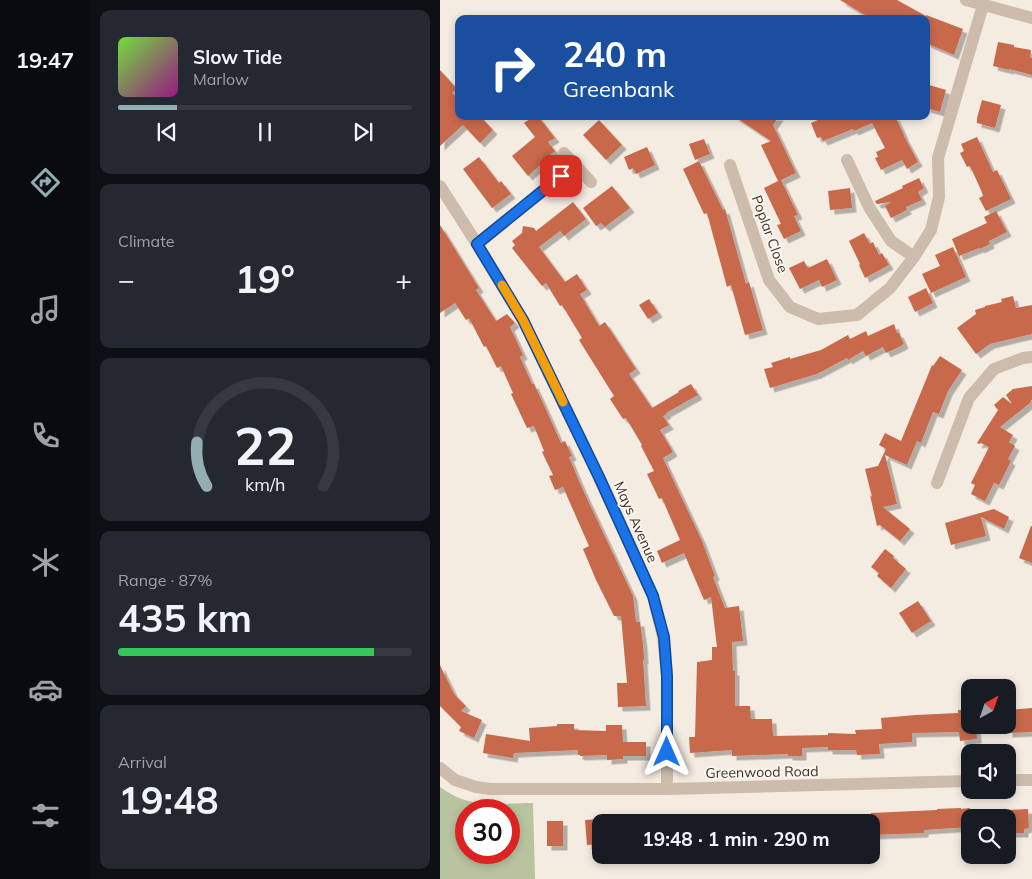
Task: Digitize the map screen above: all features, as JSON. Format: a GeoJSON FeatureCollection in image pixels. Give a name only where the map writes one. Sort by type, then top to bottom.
{"type":"FeatureCollection","features":[{"type":"Feature","properties":{"kind":"street"},"geometry":{"type":"LineString","coordinates":[[966,0],[1032,18]]}},
{"type":"Feature","properties":{"kind":"street","name":"Poplar Close"},"geometry":{"type":"LineString","coordinates":[[730,165],[770,280],[790,307],[818,319],[857,315],[890,288],[914,257],[931,230],[939,197],[938,158],[983,5]]}},
{"type":"Feature","properties":{"kind":"street"},"geometry":{"type":"LineString","coordinates":[[564,153],[591,182]]}},
{"type":"Feature","properties":{"kind":"street"},"geometry":{"type":"LineString","coordinates":[[847,160],[869,207],[891,241],[914,257]]}},
{"type":"Feature","properties":{"kind":"street"},"geometry":{"type":"LineString","coordinates":[[477,244],[575,165]]}},
{"type":"Feature","properties":{"kind":"street","name":"Mays Avenue"},"geometry":{"type":"LineString","coordinates":[[440,186],[523,320],[599,477],[653,596],[664,637],[667,676],[667,789]]}},
{"type":"Feature","properties":{"kind":"street"},"geometry":{"type":"LineString","coordinates":[[937,483],[969,398],[994,369],[1023,358],[1032,357]]}},
{"type":"Feature","properties":{"kind":"street","name":"Greenwood Road"},"geometry":{"type":"LineString","coordinates":[[440,768],[455,780],[476,788],[490,789],[667,789],[961,781]]}},
{"type":"Feature","properties":{"kind":"street"},"geometry":{"type":"LineString","coordinates":[[1016,780],[1032,780]]}},
{"type":"Feature","properties":{"kind":"green space"},"geometry":{"type":"Polygon","coordinates":[[[440,787],[462,799],[455,799],[455,864],[520,864],[520,803],[533,803],[535,879],[440,879],[440,787]]]}},
{"type":"Feature","properties":{"kind":"building"},"geometry":{"type":"Polygon","coordinates":[[[840,0],[897,0],[924,15],[865,15],[840,0]]]}},
{"type":"Feature","properties":{"kind":"building"},"geometry":{"type":"Polygon","coordinates":[[[930,17],[963,29],[954,55],[930,45],[930,17]]]}},
{"type":"Feature","properties":{"kind":"building"},"geometry":{"type":"Polygon","coordinates":[[[998,42],[1031,50],[1032,75],[993,66],[998,42]]]}},
{"type":"Feature","properties":{"kind":"building"},"geometry":{"type":"Polygon","coordinates":[[[440,70],[455,87],[455,91],[452,93],[455,96],[455,120],[484,120],[493,130],[480,143],[463,125],[440,146],[440,70]]]}},
{"type":"Feature","properties":{"kind":"building"},"geometry":{"type":"Polygon","coordinates":[[[930,85],[946,90],[940,112],[930,109],[930,85]]]}},
{"type":"Feature","properties":{"kind":"building"},"geometry":{"type":"Polygon","coordinates":[[[982,100],[1001,105],[995,128],[977,123],[982,100]]]}},
{"type":"Feature","properties":{"kind":"building"},"geometry":{"type":"Polygon","coordinates":[[[528,120],[541,120],[555,138],[548,142],[555,151],[528,176],[512,156],[535,137],[524,123],[528,120]]]}},
{"type":"Feature","properties":{"kind":"building"},"geometry":{"type":"Polygon","coordinates":[[[599,120],[622,145],[606,160],[583,135],[599,120]]]}},
{"type":"Feature","properties":{"kind":"building"},"geometry":{"type":"Polygon","coordinates":[[[740,120],[776,120],[773,125],[796,173],[781,180],[798,215],[794,216],[801,231],[784,239],[777,225],[781,224],[764,188],[778,181],[761,145],[771,141],[740,120]]]}},
{"type":"Feature","properties":{"kind":"building"},"geometry":{"type":"Polygon","coordinates":[[[818,120],[897,120],[918,162],[907,169],[902,160],[881,170],[875,158],[878,157],[876,152],[885,148],[872,123],[823,141],[821,137],[817,138],[811,123],[818,120]]]}},
{"type":"Feature","properties":{"kind":"building"},"geometry":{"type":"Polygon","coordinates":[[[977,137],[993,172],[997,170],[1011,199],[986,211],[979,198],[983,196],[981,190],[970,166],[967,167],[960,153],[964,151],[961,144],[977,137]]]}},
{"type":"Feature","properties":{"kind":"building"},"geometry":{"type":"Polygon","coordinates":[[[704,139],[710,154],[695,160],[689,144],[704,139]]]}},
{"type":"Feature","properties":{"kind":"building"},"geometry":{"type":"Polygon","coordinates":[[[647,147],[655,165],[636,174],[633,168],[629,170],[624,157],[647,147]]]}},
{"type":"Feature","properties":{"kind":"building"},"geometry":{"type":"Polygon","coordinates":[[[479,157],[499,183],[501,181],[511,194],[492,208],[463,169],[479,157]]]}},
{"type":"Feature","properties":{"kind":"building"},"geometry":{"type":"Polygon","coordinates":[[[699,161],[723,210],[725,209],[746,284],[749,282],[763,330],[745,335],[731,285],[727,287],[707,213],[704,214],[683,169],[699,161]]]}},
{"type":"Feature","properties":{"kind":"building"},"geometry":{"type":"Polygon","coordinates":[[[919,178],[924,188],[918,192],[922,200],[906,207],[907,210],[891,218],[885,206],[891,202],[876,203],[875,201],[919,178]]]}},
{"type":"Feature","properties":{"kind":"building"},"geometry":{"type":"Polygon","coordinates":[[[612,186],[630,208],[605,227],[601,223],[596,226],[583,208],[612,186]]]}},
{"type":"Feature","properties":{"kind":"building"},"geometry":{"type":"Polygon","coordinates":[[[850,188],[852,208],[830,210],[828,191],[850,188]]]}},
{"type":"Feature","properties":{"kind":"building"},"geometry":{"type":"Polygon","coordinates":[[[573,202],[586,219],[564,236],[560,231],[539,247],[565,282],[577,274],[587,290],[580,294],[599,326],[605,322],[636,369],[629,374],[652,408],[691,384],[698,395],[663,416],[669,425],[660,430],[673,452],[663,458],[702,541],[725,608],[739,606],[743,641],[732,642],[733,671],[735,671],[735,706],[750,706],[751,719],[772,719],[773,736],[828,735],[828,733],[856,734],[855,730],[882,729],[881,718],[958,713],[958,710],[961,710],[961,734],[977,734],[977,739],[960,741],[959,732],[912,733],[912,742],[879,744],[880,754],[857,755],[856,750],[828,750],[828,747],[802,748],[802,756],[788,756],[788,754],[732,756],[732,750],[690,753],[689,737],[695,737],[697,662],[712,660],[712,647],[717,647],[711,597],[704,600],[684,553],[662,563],[657,551],[680,540],[662,498],[659,499],[647,474],[654,471],[642,445],[626,418],[623,419],[610,399],[614,396],[579,340],[582,338],[562,305],[560,306],[546,283],[542,286],[512,248],[515,245],[512,241],[522,233],[523,226],[534,228],[536,231],[573,202]]]}},
{"type":"Feature","properties":{"kind":"building"},"geometry":{"type":"Polygon","coordinates":[[[996,211],[1007,232],[989,241],[990,244],[980,249],[959,256],[952,239],[987,223],[984,217],[996,211]]]}},
{"type":"Feature","properties":{"kind":"building"},"geometry":{"type":"Polygon","coordinates":[[[440,225],[479,288],[476,290],[496,321],[507,314],[515,323],[510,327],[523,355],[520,357],[561,443],[565,441],[572,456],[569,457],[582,488],[633,596],[636,622],[640,622],[643,644],[646,706],[618,707],[617,683],[627,683],[621,616],[614,616],[596,580],[583,549],[589,546],[563,487],[555,490],[549,476],[553,475],[542,452],[544,451],[534,426],[527,428],[511,394],[513,393],[501,366],[497,368],[469,318],[466,320],[455,303],[440,313],[440,225]]]}},
{"type":"Feature","properties":{"kind":"building"},"geometry":{"type":"Polygon","coordinates":[[[864,233],[870,244],[873,242],[879,255],[882,253],[889,265],[865,278],[849,241],[864,233]]]}},
{"type":"Feature","properties":{"kind":"building"},"geometry":{"type":"Polygon","coordinates":[[[953,247],[966,277],[931,293],[922,274],[940,266],[935,255],[953,247]]]}},
{"type":"Feature","properties":{"kind":"building"},"geometry":{"type":"Polygon","coordinates":[[[827,259],[837,280],[822,287],[819,280],[800,289],[789,268],[804,261],[808,268],[827,259]]]}},
{"type":"Feature","properties":{"kind":"building"},"geometry":{"type":"Polygon","coordinates":[[[926,288],[933,303],[915,312],[908,297],[926,288]]]}},
{"type":"Feature","properties":{"kind":"building"},"geometry":{"type":"Polygon","coordinates":[[[1013,296],[1016,308],[1032,305],[1032,334],[990,344],[976,354],[957,328],[976,314],[975,310],[1002,302],[1001,299],[1013,296]]]}},
{"type":"Feature","properties":{"kind":"building"},"geometry":{"type":"Polygon","coordinates":[[[649,299],[658,313],[648,319],[639,305],[649,299]]]}},
{"type":"Feature","properties":{"kind":"building"},"geometry":{"type":"Polygon","coordinates":[[[894,324],[904,344],[899,347],[886,353],[883,347],[866,356],[863,351],[817,374],[770,388],[764,369],[773,367],[771,363],[821,350],[848,335],[850,339],[866,331],[868,336],[894,324]]]}},
{"type":"Feature","properties":{"kind":"building"},"geometry":{"type":"Polygon","coordinates":[[[940,356],[962,370],[948,391],[939,414],[933,412],[921,443],[917,441],[907,465],[885,455],[897,504],[883,507],[910,529],[900,541],[880,525],[877,526],[865,469],[878,466],[886,449],[879,445],[885,433],[901,441],[932,365],[940,356]]]}},
{"type":"Feature","properties":{"kind":"building"},"geometry":{"type":"Polygon","coordinates":[[[1032,386],[1032,399],[1030,403],[1000,427],[1013,435],[1009,442],[1015,446],[1008,459],[1011,461],[999,485],[994,483],[985,501],[971,494],[975,485],[971,483],[989,447],[977,443],[998,410],[994,405],[1003,397],[1012,404],[1006,395],[1013,389],[1032,386]]]}},
{"type":"Feature","properties":{"kind":"building"},"geometry":{"type":"Polygon","coordinates":[[[994,509],[1009,517],[1004,529],[981,517],[986,536],[951,545],[945,523],[994,509]]]}},
{"type":"Feature","properties":{"kind":"building"},"geometry":{"type":"Polygon","coordinates":[[[1032,526],[1032,563],[1019,558],[1032,526]]]}},
{"type":"Feature","properties":{"kind":"building"},"geometry":{"type":"Polygon","coordinates":[[[885,549],[906,569],[891,588],[877,576],[879,573],[871,567],[885,549]]]}},
{"type":"Feature","properties":{"kind":"building"},"geometry":{"type":"Polygon","coordinates":[[[918,601],[931,621],[912,633],[899,613],[918,601]]]}},
{"type":"Feature","properties":{"kind":"building"},"geometry":{"type":"Polygon","coordinates":[[[440,665],[454,694],[466,706],[461,711],[482,720],[474,738],[459,731],[461,727],[440,706],[440,665]]]}},
{"type":"Feature","properties":{"kind":"building"},"geometry":{"type":"Polygon","coordinates":[[[1032,708],[1032,732],[1016,733],[1016,709],[1032,708]]]}},
{"type":"Feature","properties":{"kind":"building"},"geometry":{"type":"Polygon","coordinates":[[[557,724],[574,724],[574,730],[606,731],[606,725],[622,725],[623,742],[646,742],[646,756],[623,756],[623,759],[607,760],[607,755],[580,756],[578,755],[578,750],[514,753],[513,758],[483,753],[486,734],[530,741],[529,728],[557,726],[557,724]]]}},
{"type":"Feature","properties":{"kind":"building"},"geometry":{"type":"Polygon","coordinates":[[[961,808],[961,828],[924,830],[924,833],[880,835],[880,814],[871,814],[937,810],[961,808]]]}},
{"type":"Feature","properties":{"kind":"building"},"geometry":{"type":"Polygon","coordinates":[[[1028,809],[1029,828],[1024,829],[1024,833],[1016,833],[1016,810],[1028,809]]]}},
{"type":"Feature","properties":{"kind":"building"},"geometry":{"type":"Polygon","coordinates":[[[585,820],[592,820],[592,845],[587,845],[585,820]]]}},
{"type":"Feature","properties":{"kind":"building"},"geometry":{"type":"Polygon","coordinates":[[[547,821],[563,821],[563,846],[547,846],[547,821]]]}},
{"type":"Feature","properties":{"kind":"slow traffic"},"geometry":{"type":"LineString","coordinates":[[502,285],[523,320],[563,402]]}},
{"type":"Feature","properties":{"kind":"route"},"geometry":{"type":"LineString","coordinates":[[561,176],[477,244],[523,320],[599,477],[653,596],[664,637],[667,676],[667,752]]}}]}
